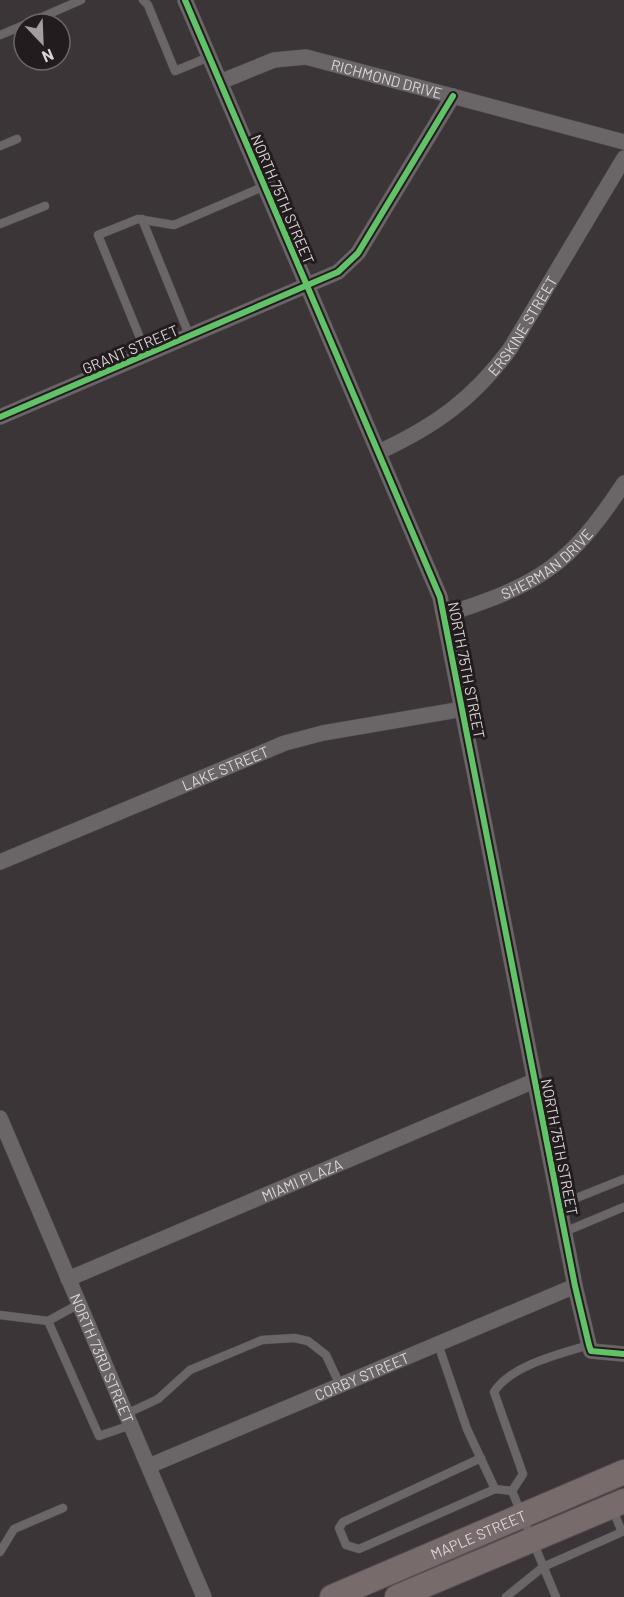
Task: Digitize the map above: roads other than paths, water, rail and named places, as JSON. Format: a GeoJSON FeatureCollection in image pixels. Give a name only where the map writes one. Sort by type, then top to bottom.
{"type":"FeatureCollection","features":[{"type":"Feature","properties":{"kind":"main road","name":"MAPLE STREET"},"geometry":{"type":"LineString","coordinates":[[332,1597],[624,1472]]}},
{"type":"Feature","properties":{"kind":"main road","name":"MAPLE STREET"},"geometry":{"type":"LineString","coordinates":[[412,1594],[617,1504]]}},
{"type":"Feature","properties":{"kind":"street","name":"NORTH 75TH STREET"},"geometry":{"type":"LineString","coordinates":[[184,0],[433,579],[444,615],[534,1081],[589,1345]]}},
{"type":"Feature","properties":{"kind":"street","name":"RICHMOND DRIVE"},"geometry":{"type":"LineString","coordinates":[[220,81],[274,60],[306,57],[624,142]]}},
{"type":"Feature","properties":{"kind":"street","name":"GRANT STREET"},"geometry":{"type":"LineString","coordinates":[[0,417],[338,273],[358,253],[453,96]]}},
{"type":"Feature","properties":{"kind":"street","name":"ERSKINE STREET"},"geometry":{"type":"LineString","coordinates":[[379,452],[443,418],[470,396],[494,370],[510,349],[624,158]]}},
{"type":"Feature","properties":{"kind":"street","name":"SHERMAN DRIVE"},"geometry":{"type":"LineString","coordinates":[[444,615],[499,598],[538,578],[558,564],[589,533],[624,483]]}},
{"type":"Feature","properties":{"kind":"street","name":"LAKE STREET"},"geometry":{"type":"LineString","coordinates":[[0,862],[285,743],[323,733],[463,709]]}},
{"type":"Feature","properties":{"kind":"street","name":"MIAMI PLAZA"},"geometry":{"type":"LineString","coordinates":[[68,1279],[534,1081]]}},
{"type":"Feature","properties":{"kind":"street","name":"NORTH 73RD STREET"},"geometry":{"type":"LineString","coordinates":[[0,1119],[204,1597]]}},
{"type":"Feature","properties":{"kind":"street","name":"CORBY STREET"},"geometry":{"type":"LineString","coordinates":[[148,1466],[575,1286]]}},
{"type":"Feature","properties":{"kind":"street"},"geometry":{"type":"LineString","coordinates":[[589,1345],[591,1351],[624,1354]]}},
{"type":"Feature","properties":{"kind":"lane"},"geometry":{"type":"LineString","coordinates":[[53,12],[81,0]]}},
{"type":"Feature","properties":{"kind":"lane"},"geometry":{"type":"LineString","coordinates":[[143,0],[148,5],[176,71],[209,57]]}},
{"type":"Feature","properties":{"kind":"lane"},"geometry":{"type":"LineString","coordinates":[[0,146],[17,139]]}},
{"type":"Feature","properties":{"kind":"lane"},"geometry":{"type":"LineString","coordinates":[[147,355],[98,235],[142,219],[174,225],[265,186]]}},
{"type":"Feature","properties":{"kind":"lane"},"geometry":{"type":"LineString","coordinates":[[0,224],[45,206]]}},
{"type":"Feature","properties":{"kind":"lane"},"geometry":{"type":"LineString","coordinates":[[142,219],[190,337]]}},
{"type":"Feature","properties":{"kind":"lane"},"geometry":{"type":"LineString","coordinates":[[559,1205],[624,1179]]}},
{"type":"Feature","properties":{"kind":"lane"},"geometry":{"type":"LineString","coordinates":[[564,1232],[624,1207]]}},
{"type":"Feature","properties":{"kind":"lane"},"geometry":{"type":"LineString","coordinates":[[0,1315],[48,1321],[79,1304]]}},
{"type":"Feature","properties":{"kind":"lane"},"geometry":{"type":"LineString","coordinates":[[48,1321],[99,1436],[158,1400],[190,1371],[262,1341],[294,1338],[308,1341],[326,1355],[340,1385]]}},
{"type":"Feature","properties":{"kind":"lane"},"geometry":{"type":"LineString","coordinates":[[438,1344],[467,1429],[495,1489]]}},
{"type":"Feature","properties":{"kind":"lane"},"geometry":{"type":"LineString","coordinates":[[512,1491],[523,1474],[494,1392],[500,1382],[538,1361],[589,1345]]}},
{"type":"Feature","properties":{"kind":"lane"},"geometry":{"type":"LineString","coordinates":[[481,1458],[343,1522],[339,1528],[346,1545],[359,1549],[495,1489],[512,1491]]}},
{"type":"Feature","properties":{"kind":"lane"},"geometry":{"type":"LineString","coordinates":[[512,1491],[520,1516],[556,1597]]}},
{"type":"Feature","properties":{"kind":"lane"},"geometry":{"type":"LineString","coordinates":[[506,1597],[543,1567],[623,1537],[617,1504]]}},
{"type":"Feature","properties":{"kind":"lane"},"geometry":{"type":"LineString","coordinates":[[0,1552],[14,1529],[63,1508]]}}]}
